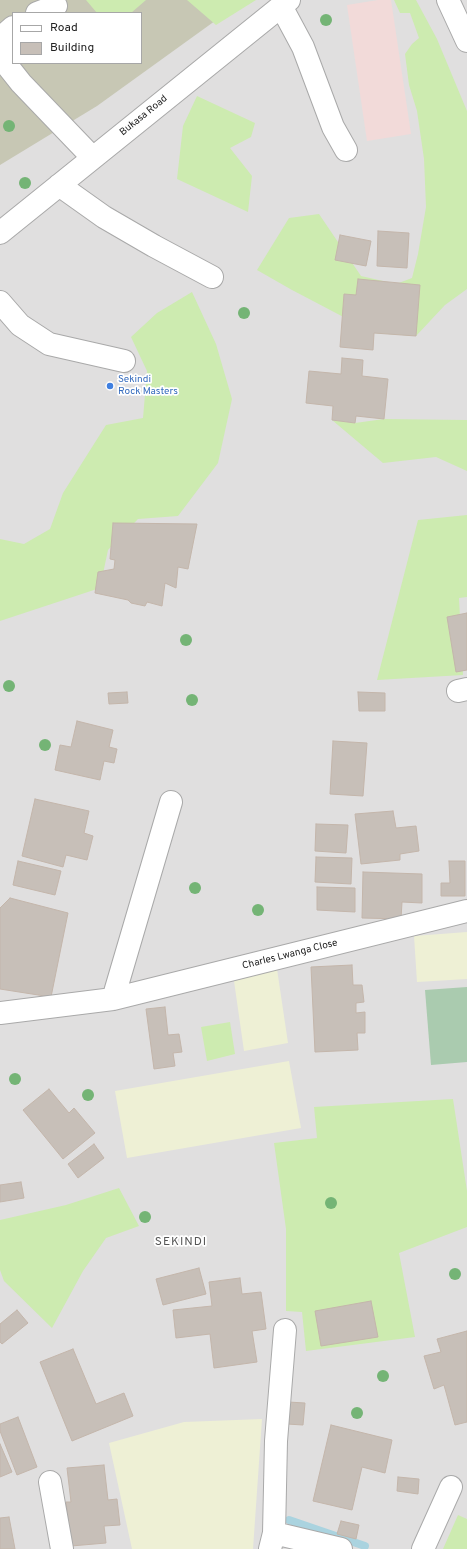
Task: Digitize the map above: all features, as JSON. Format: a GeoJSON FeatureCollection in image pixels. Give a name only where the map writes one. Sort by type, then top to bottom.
{"type":"FeatureCollection","features":[{"type":"Feature","properties":{"kind":"street"},"geometry":{"type":"LineString","coordinates":[[448,0],[467,41]]}},
{"type":"Feature","properties":{"kind":"street"},"geometry":{"type":"LineString","coordinates":[[285,3],[303,46],[333,127],[346,150]]}},
{"type":"Feature","properties":{"kind":"street","name":"Bukasa Road"},"geometry":{"type":"LineString","coordinates":[[0,233],[59,186],[92,157],[285,3]]}},
{"type":"Feature","properties":{"kind":"street"},"geometry":{"type":"LineString","coordinates":[[12,28],[4,35],[6,64],[22,84],[92,157]]}},
{"type":"Feature","properties":{"kind":"street"},"geometry":{"type":"LineString","coordinates":[[59,186],[104,217],[212,277]]}},
{"type":"Feature","properties":{"kind":"street"},"geometry":{"type":"LineString","coordinates":[[0,302],[20,325],[49,344],[124,361]]}},
{"type":"Feature","properties":{"kind":"street"},"geometry":{"type":"LineString","coordinates":[[113,998],[171,802]]}},
{"type":"Feature","properties":{"kind":"street","name":"Charles Lwanga Close"},"geometry":{"type":"LineString","coordinates":[[0,1013],[113,998],[467,911]]}},
{"type":"Feature","properties":{"kind":"street"},"geometry":{"type":"LineString","coordinates":[[285,1330],[276,1441],[272,1541],[341,1549]]}},
{"type":"Feature","properties":{"kind":"street"},"geometry":{"type":"LineString","coordinates":[[50,1482],[62,1549]]}},
{"type":"Feature","properties":{"kind":"street"},"geometry":{"type":"LineString","coordinates":[[423,1549],[451,1487]]}},
{"type":"Feature","properties":{"kind":"shaded area"},"geometry":{"type":"Polygon","coordinates":[[[0,0],[467,0],[467,1549],[0,1549],[0,0]]]}},
{"type":"Feature","properties":{"kind":"shaded area"},"geometry":{"type":"Polygon","coordinates":[[[0,0],[244,0],[97,106],[0,165],[0,0]]]}},
{"type":"Feature","properties":{"kind":"shaded area"},"geometry":{"type":"Polygon","coordinates":[[[378,0],[391,0],[411,134],[367,141],[347,5],[378,0]]]}},
{"type":"Feature","properties":{"kind":"shaded area"},"geometry":{"type":"Polygon","coordinates":[[[467,932],[467,979],[417,982],[414,936],[467,932]]]}},
{"type":"Feature","properties":{"kind":"shaded area"},"geometry":{"type":"Polygon","coordinates":[[[277,969],[288,1043],[244,1051],[234,981],[277,969]]]}},
{"type":"Feature","properties":{"kind":"shaded area"},"geometry":{"type":"Polygon","coordinates":[[[289,1061],[301,1128],[127,1158],[115,1091],[289,1061]]]}},
{"type":"Feature","properties":{"kind":"shaded area"},"geometry":{"type":"Polygon","coordinates":[[[262,1419],[253,1549],[132,1549],[109,1443],[184,1422],[262,1419]]]}},
{"type":"Feature","properties":{"kind":"green space"},"geometry":{"type":"Polygon","coordinates":[[[86,0],[146,0],[132,12],[96,12],[86,0]]]}},
{"type":"Feature","properties":{"kind":"green space"},"geometry":{"type":"Polygon","coordinates":[[[187,0],[256,0],[216,25],[187,0]]]}},
{"type":"Feature","properties":{"kind":"green space"},"geometry":{"type":"Polygon","coordinates":[[[394,0],[416,0],[437,39],[467,111],[467,289],[445,305],[416,336],[374,333],[257,270],[289,218],[319,214],[361,276],[396,284],[412,278],[418,254],[426,207],[424,159],[417,111],[409,85],[405,54],[412,44],[419,38],[410,13],[400,13],[394,0]]]}},
{"type":"Feature","properties":{"kind":"green space"},"geometry":{"type":"Polygon","coordinates":[[[197,96],[255,123],[251,137],[230,148],[252,176],[248,212],[177,179],[183,126],[197,96]]]}},
{"type":"Feature","properties":{"kind":"green space"},"geometry":{"type":"Polygon","coordinates":[[[192,292],[216,344],[232,399],[218,463],[178,516],[138,519],[108,550],[100,588],[0,621],[0,539],[24,544],[50,529],[63,493],[106,425],[143,418],[147,371],[131,337],[157,313],[192,292]]]}},
{"type":"Feature","properties":{"kind":"green space"},"geometry":{"type":"Polygon","coordinates":[[[384,419],[467,420],[467,471],[436,457],[383,463],[332,420],[355,423],[384,419]]]}},
{"type":"Feature","properties":{"kind":"green space"},"geometry":{"type":"Polygon","coordinates":[[[467,515],[467,597],[459,598],[463,675],[377,680],[418,520],[467,515]]]}},
{"type":"Feature","properties":{"kind":"green space"},"geometry":{"type":"Polygon","coordinates":[[[467,987],[467,1062],[431,1065],[425,990],[467,987]]]}},
{"type":"Feature","properties":{"kind":"green space"},"geometry":{"type":"Polygon","coordinates":[[[230,1022],[235,1054],[207,1061],[201,1027],[230,1022]]]}},
{"type":"Feature","properties":{"kind":"green space"},"geometry":{"type":"Polygon","coordinates":[[[453,1099],[467,1191],[467,1227],[399,1253],[415,1337],[306,1351],[302,1312],[286,1311],[286,1229],[274,1143],[317,1138],[314,1107],[453,1099]]]}},
{"type":"Feature","properties":{"kind":"green space"},"geometry":{"type":"Polygon","coordinates":[[[119,1188],[139,1226],[106,1238],[83,1271],[52,1328],[4,1281],[0,1270],[0,1220],[66,1205],[119,1188]]]}},
{"type":"Feature","properties":{"kind":"green space"},"geometry":{"type":"Polygon","coordinates":[[[458,1515],[467,1519],[467,1549],[443,1549],[458,1515]]]}},
{"type":"Feature","properties":{"kind":"building"},"geometry":{"type":"Polygon","coordinates":[[[378,231],[409,233],[407,268],[377,266],[378,231]]]}},
{"type":"Feature","properties":{"kind":"building"},"geometry":{"type":"Polygon","coordinates":[[[340,235],[371,241],[366,266],[335,260],[340,235]]]}},
{"type":"Feature","properties":{"kind":"building"},"geometry":{"type":"Polygon","coordinates":[[[358,279],[420,285],[416,336],[374,333],[373,350],[340,347],[344,294],[356,295],[358,279]]]}},
{"type":"Feature","properties":{"kind":"building"},"geometry":{"type":"Polygon","coordinates":[[[342,358],[363,360],[362,376],[388,379],[384,419],[356,416],[355,423],[332,420],[333,406],[306,403],[309,371],[341,374],[342,358]]]}},
{"type":"Feature","properties":{"kind":"building"},"geometry":{"type":"Polygon","coordinates":[[[113,523],[197,524],[188,569],[178,567],[176,588],[165,583],[162,606],[147,602],[145,606],[131,603],[128,600],[95,593],[98,572],[114,569],[115,560],[110,559],[113,523]]]}},
{"type":"Feature","properties":{"kind":"building"},"geometry":{"type":"Polygon","coordinates":[[[467,613],[467,670],[456,672],[447,617],[467,613]]]}},
{"type":"Feature","properties":{"kind":"building"},"geometry":{"type":"Polygon","coordinates":[[[127,692],[128,703],[109,704],[108,693],[127,692]]]}},
{"type":"Feature","properties":{"kind":"building"},"geometry":{"type":"Polygon","coordinates":[[[358,692],[385,693],[385,711],[359,711],[358,692]]]}},
{"type":"Feature","properties":{"kind":"building"},"geometry":{"type":"Polygon","coordinates":[[[77,721],[113,730],[109,747],[117,749],[114,763],[104,761],[100,780],[55,770],[60,745],[71,747],[77,721]]]}},
{"type":"Feature","properties":{"kind":"building"},"geometry":{"type":"Polygon","coordinates":[[[333,741],[367,743],[363,796],[330,794],[333,741]]]}},
{"type":"Feature","properties":{"kind":"building"},"geometry":{"type":"Polygon","coordinates":[[[35,799],[89,811],[84,833],[93,836],[87,860],[66,855],[63,867],[22,856],[35,799]]]}},
{"type":"Feature","properties":{"kind":"building"},"geometry":{"type":"Polygon","coordinates":[[[393,811],[396,828],[416,826],[419,851],[400,854],[400,860],[361,864],[355,814],[393,811]]]}},
{"type":"Feature","properties":{"kind":"building"},"geometry":{"type":"Polygon","coordinates":[[[316,824],[348,825],[346,853],[315,851],[316,824]]]}},
{"type":"Feature","properties":{"kind":"building"},"geometry":{"type":"Polygon","coordinates":[[[316,857],[352,858],[351,884],[315,882],[316,857]]]}},
{"type":"Feature","properties":{"kind":"building"},"geometry":{"type":"Polygon","coordinates":[[[18,861],[61,871],[55,895],[13,885],[18,861]]]}},
{"type":"Feature","properties":{"kind":"building"},"geometry":{"type":"Polygon","coordinates":[[[449,861],[465,861],[465,896],[441,896],[441,883],[450,883],[449,861]]]}},
{"type":"Feature","properties":{"kind":"building"},"geometry":{"type":"Polygon","coordinates":[[[363,872],[422,874],[422,903],[402,902],[401,919],[362,918],[363,872]]]}},
{"type":"Feature","properties":{"kind":"building"},"geometry":{"type":"Polygon","coordinates":[[[317,887],[355,888],[355,912],[317,910],[317,887]]]}},
{"type":"Feature","properties":{"kind":"building"},"geometry":{"type":"Polygon","coordinates":[[[10,898],[68,913],[51,997],[0,989],[0,908],[10,898]]]}},
{"type":"Feature","properties":{"kind":"building"},"geometry":{"type":"Polygon","coordinates":[[[352,965],[353,985],[362,985],[364,1002],[356,1003],[356,1013],[365,1012],[365,1033],[357,1033],[358,1050],[315,1052],[311,967],[352,965]]]}},
{"type":"Feature","properties":{"kind":"building"},"geometry":{"type":"Polygon","coordinates":[[[165,1007],[168,1035],[179,1034],[182,1052],[173,1053],[175,1066],[154,1069],[146,1009],[165,1007]]]}},
{"type":"Feature","properties":{"kind":"building"},"geometry":{"type":"Polygon","coordinates":[[[49,1089],[69,1113],[74,1108],[95,1133],[63,1159],[23,1110],[49,1089]]]}},
{"type":"Feature","properties":{"kind":"building"},"geometry":{"type":"Polygon","coordinates":[[[94,1144],[104,1158],[78,1178],[68,1164],[94,1144]]]}},
{"type":"Feature","properties":{"kind":"building"},"geometry":{"type":"Polygon","coordinates":[[[21,1182],[24,1198],[0,1202],[0,1185],[21,1182]]]}},
{"type":"Feature","properties":{"kind":"building"},"geometry":{"type":"Polygon","coordinates":[[[199,1268],[206,1294],[163,1305],[156,1279],[199,1268]]]}},
{"type":"Feature","properties":{"kind":"building"},"geometry":{"type":"Polygon","coordinates":[[[240,1278],[242,1294],[261,1292],[266,1329],[252,1331],[257,1362],[214,1368],[210,1334],[176,1338],[173,1310],[212,1306],[209,1282],[240,1278]]]}},
{"type":"Feature","properties":{"kind":"building"},"geometry":{"type":"Polygon","coordinates":[[[371,1301],[378,1337],[321,1346],[315,1311],[371,1301]]]}},
{"type":"Feature","properties":{"kind":"building"},"geometry":{"type":"Polygon","coordinates":[[[17,1310],[28,1323],[2,1344],[0,1342],[0,1324],[17,1310]]]}},
{"type":"Feature","properties":{"kind":"building"},"geometry":{"type":"Polygon","coordinates":[[[467,1331],[467,1422],[455,1425],[444,1385],[434,1389],[424,1356],[441,1352],[437,1339],[467,1331]]]}},
{"type":"Feature","properties":{"kind":"building"},"geometry":{"type":"Polygon","coordinates":[[[73,1349],[96,1404],[124,1393],[133,1416],[72,1441],[40,1362],[73,1349]]]}},
{"type":"Feature","properties":{"kind":"building"},"geometry":{"type":"Polygon","coordinates":[[[288,1402],[305,1403],[303,1425],[287,1424],[288,1402]]]}},
{"type":"Feature","properties":{"kind":"building"},"geometry":{"type":"Polygon","coordinates":[[[18,1417],[37,1467],[17,1475],[0,1431],[0,1424],[18,1417]]]}},
{"type":"Feature","properties":{"kind":"building"},"geometry":{"type":"Polygon","coordinates":[[[331,1425],[392,1440],[385,1473],[362,1467],[352,1510],[313,1501],[331,1425]]]}},
{"type":"Feature","properties":{"kind":"building"},"geometry":{"type":"Polygon","coordinates":[[[0,1444],[12,1472],[0,1477],[0,1444]]]}},
{"type":"Feature","properties":{"kind":"building"},"geometry":{"type":"Polygon","coordinates":[[[104,1465],[108,1500],[117,1499],[120,1525],[104,1526],[106,1543],[71,1546],[66,1502],[71,1502],[67,1468],[104,1465]]]}},
{"type":"Feature","properties":{"kind":"building"},"geometry":{"type":"Polygon","coordinates":[[[398,1477],[419,1479],[418,1494],[397,1491],[398,1477]]]}},
{"type":"Feature","properties":{"kind":"building"},"geometry":{"type":"Polygon","coordinates":[[[9,1517],[15,1549],[0,1549],[0,1518],[9,1517]]]}},
{"type":"Feature","properties":{"kind":"building"},"geometry":{"type":"Polygon","coordinates":[[[341,1521],[359,1525],[356,1539],[337,1534],[341,1521]]]}},
{"type":"Feature","properties":{"kind":"waterway"},"geometry":{"type":"LineString","coordinates":[[289,1520],[365,1546]]}},
{"type":"Feature","properties":{"kind":"place","name":"Sekindi Rock Masters"},"geometry":{"type":"Point","coordinates":[110,386]}},
{"type":"Feature","properties":{"kind":"district","name":"SEKINDI"},"geometry":{"type":"Point","coordinates":[181,1243]}}]}
